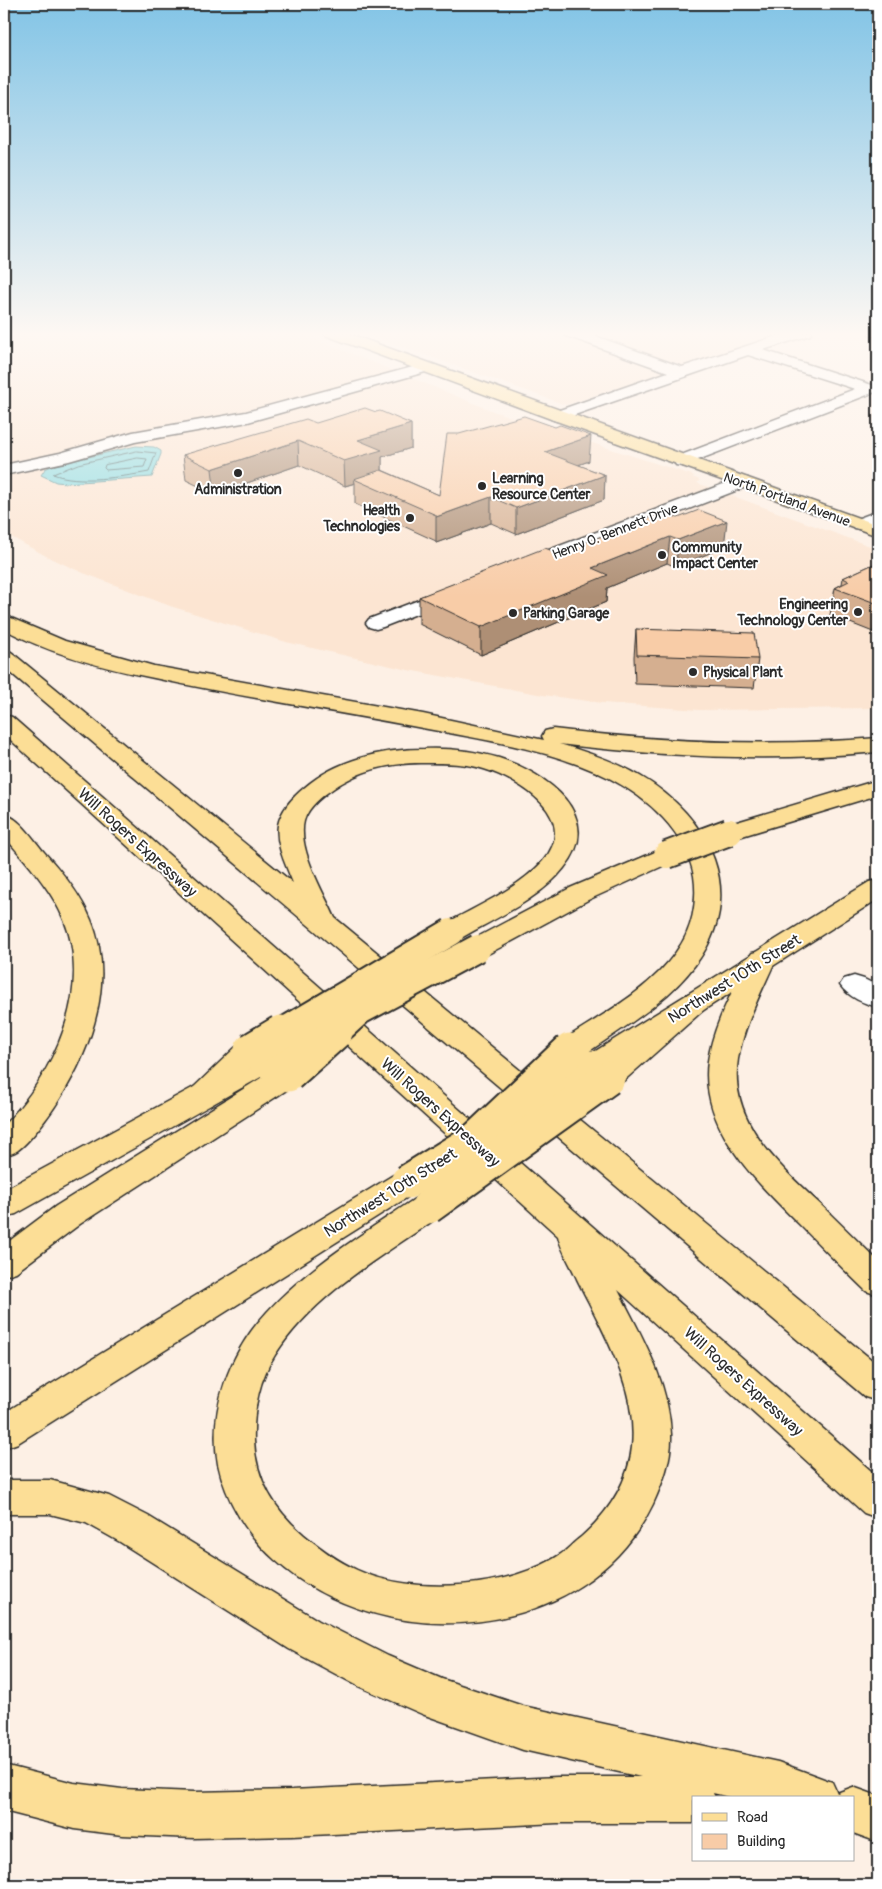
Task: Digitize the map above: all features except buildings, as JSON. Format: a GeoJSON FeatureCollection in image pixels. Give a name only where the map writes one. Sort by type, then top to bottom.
{"type":"FeatureCollection","features":[{"type":"Feature","properties":{"kind":"main road","name":"North Portland Avenue"},"geometry":{"type":"LineString","coordinates":[[569,420],[878,531]]}},
{"type":"Feature","properties":{"kind":"main road"},"geometry":{"type":"LineString","coordinates":[[4,620],[51,643],[116,663],[154,672],[309,699],[520,741],[581,758],[618,774],[646,790],[666,808],[702,854],[707,876],[709,899],[704,922],[695,945],[680,966],[659,986],[590,1065],[417,1194],[282,1319],[263,1344],[249,1368],[239,1395],[234,1429],[236,1457],[242,1487],[258,1516],[282,1544],[310,1568],[346,1587],[384,1600],[423,1605],[465,1606],[507,1597],[540,1586],[571,1571],[602,1545],[623,1521],[638,1496],[648,1467],[652,1436],[648,1404],[642,1379],[568,1224]]}},
{"type":"Feature","properties":{"kind":"main road"},"geometry":{"type":"LineString","coordinates":[[4,656],[878,1386]]}},
{"type":"Feature","properties":{"kind":"main road"},"geometry":{"type":"LineString","coordinates":[[309,699],[591,741],[672,748],[736,750],[878,745]]}},
{"type":"Feature","properties":{"kind":"main road","name":"Will Rogers Expressway"},"geometry":{"type":"LineString","coordinates":[[4,722],[878,1501]]}},
{"type":"Feature","properties":{"kind":"main road"},"geometry":{"type":"LineString","coordinates":[[4,1263],[269,1062],[451,932],[538,879],[555,862],[563,849],[567,834],[566,821],[560,806],[534,782],[489,763],[440,756],[395,758],[373,762],[347,771],[326,782],[299,806],[291,823],[290,837],[294,854],[324,923]]}},
{"type":"Feature","properties":{"kind":"main road"},"geometry":{"type":"LineString","coordinates":[[4,1206],[203,1096],[579,894],[667,855],[729,832],[878,787]]}},
{"type":"Feature","properties":{"kind":"main road"},"geometry":{"type":"LineString","coordinates":[[4,821],[68,902],[85,942],[88,972],[84,1003],[63,1066],[42,1101],[4,1144]]}},
{"type":"Feature","properties":{"kind":"main road","name":"Northwest 10th Street"},"geometry":{"type":"LineString","coordinates":[[4,1432],[417,1194],[477,1138],[590,1065],[878,888]]}},
{"type":"Feature","properties":{"kind":"main road"},"geometry":{"type":"LineString","coordinates":[[762,959],[727,1043],[722,1073],[727,1105],[739,1135],[757,1162],[878,1282]]}},
{"type":"Feature","properties":{"kind":"main road"},"geometry":{"type":"LineString","coordinates":[[4,1497],[50,1497],[94,1508],[134,1529],[304,1635],[373,1671],[438,1700],[523,1728],[778,1785],[810,1796]]}},
{"type":"Feature","properties":{"kind":"main road"},"geometry":{"type":"LineString","coordinates":[[4,1788],[74,1806],[122,1812],[194,1815],[302,1813],[558,1800],[692,1800]]}},
{"type":"Feature","properties":{"kind":"main road"},"geometry":{"type":"LineString","coordinates":[[854,1810],[878,1819]]}},
{"type":"Feature","properties":{"kind":"main road"},"geometry":{"type":"LineString","coordinates":[[854,1820],[878,1824]]}},
{"type":"Feature","properties":{"kind":"street"},"geometry":{"type":"LineString","coordinates":[[4,470],[133,437],[233,420]]}},
{"type":"Feature","properties":{"kind":"street"},"geometry":{"type":"LineString","coordinates":[[682,461],[789,420]]}},
{"type":"Feature","properties":{"kind":"street","name":"Henry O. Bennett Drive"},"geometry":{"type":"LineString","coordinates":[[510,571],[742,482]]}},
{"type":"Feature","properties":{"kind":"street"},"geometry":{"type":"LineString","coordinates":[[860,524],[878,516]]}},
{"type":"Feature","properties":{"kind":"street"},"geometry":{"type":"LineString","coordinates":[[376,623],[465,588]]}},
{"type":"Feature","properties":{"kind":"street"},"geometry":{"type":"LineString","coordinates":[[854,984],[878,998]]}},
{"type":"Feature","properties":{"kind":"shaded area"},"geometry":{"type":"Polygon","coordinates":[[[4,420],[521,420],[695,476],[692,477],[700,480],[697,483],[878,549],[878,708],[699,710],[603,703],[543,695],[408,670],[286,642],[170,606],[81,572],[46,556],[4,533],[4,420]]]}},
{"type":"Feature","properties":{"kind":"water"},"geometry":{"type":"Polygon","coordinates":[[[136,446],[154,447],[161,451],[152,477],[66,483],[56,482],[41,475],[45,469],[54,465],[136,446]]]}},
{"type":"Feature","properties":{"kind":"place","name":"Administration"},"geometry":{"type":"Point","coordinates":[238,473]}},
{"type":"Feature","properties":{"kind":"place","name":"Learning Resource Center"},"geometry":{"type":"Point","coordinates":[482,486]}},
{"type":"Feature","properties":{"kind":"place","name":"Health Technologies"},"geometry":{"type":"Point","coordinates":[410,518]}},
{"type":"Feature","properties":{"kind":"place","name":"Community Impact Center"},"geometry":{"type":"Point","coordinates":[662,555]}},
{"type":"Feature","properties":{"kind":"place","name":"Engineering Technology Center"},"geometry":{"type":"Point","coordinates":[858,612]}},
{"type":"Feature","properties":{"kind":"place","name":"Parking Garage"},"geometry":{"type":"Point","coordinates":[513,613]}},
{"type":"Feature","properties":{"kind":"place","name":"Physical Plant"},"geometry":{"type":"Point","coordinates":[693,672]}}]}
